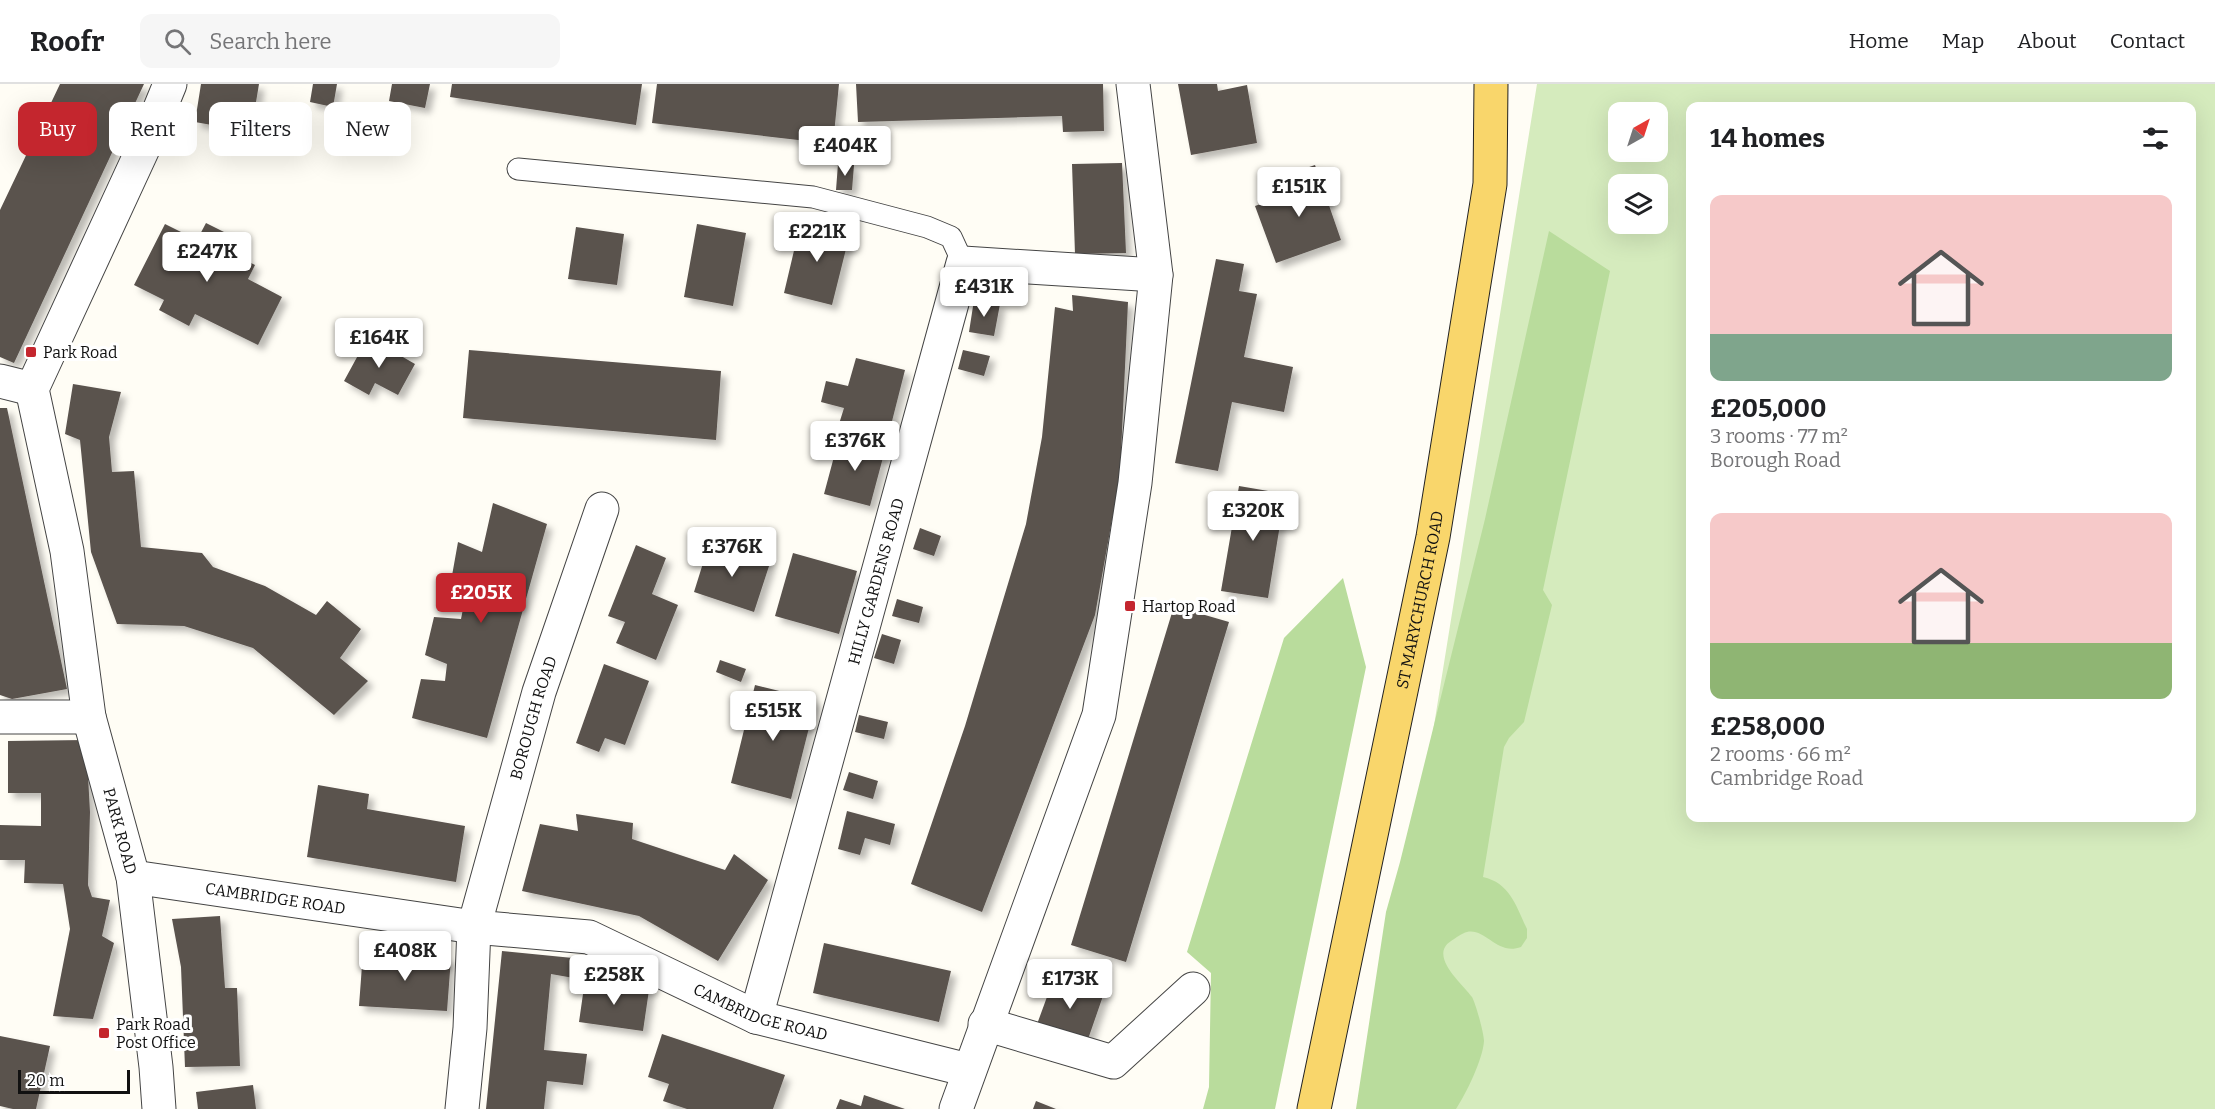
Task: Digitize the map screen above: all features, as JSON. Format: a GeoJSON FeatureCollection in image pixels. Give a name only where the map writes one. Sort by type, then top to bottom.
{"type":"FeatureCollection","features":[{"type":"Feature","properties":{"kind":"main road","name":"ST MARYCHURCH ROAD"},"geometry":{"type":"LineString","coordinates":[[1314,1109],[1432,537],[1490,184],[1491,84]]}},
{"type":"Feature","properties":{"kind":"street"},"geometry":{"type":"LineString","coordinates":[[0,381],[32,389],[147,140],[170,84]]}},
{"type":"Feature","properties":{"kind":"street"},"geometry":{"type":"LineString","coordinates":[[956,1109],[968,1070],[1099,715],[1135,483],[1156,275],[1133,84]]}},
{"type":"Feature","properties":{"kind":"street"},"geometry":{"type":"LineString","coordinates":[[963,263],[1156,275]]}},
{"type":"Feature","properties":{"kind":"street","name":"HILLY GARDENS ROAD"},"geometry":{"type":"LineString","coordinates":[[756,1017],[963,263]]}},
{"type":"Feature","properties":{"kind":"street","name":"PARK ROAD"},"geometry":{"type":"LineString","coordinates":[[32,389],[67,551],[88,717],[133,877],[159,1109]]}},
{"type":"Feature","properties":{"kind":"street","name":"BOROUGH ROAD"},"geometry":{"type":"LineString","coordinates":[[462,1109],[470,1028],[474,927],[539,692],[602,509]]}},
{"type":"Feature","properties":{"kind":"street"},"geometry":{"type":"LineString","coordinates":[[0,717],[88,717]]}},
{"type":"Feature","properties":{"kind":"street","name":"CAMBRIDGE ROAD"},"geometry":{"type":"LineString","coordinates":[[133,877],[474,927],[589,937],[756,1017],[968,1070]]}},
{"type":"Feature","properties":{"kind":"street"},"geometry":{"type":"LineString","coordinates":[[985,1024],[1113,1062],[1193,989]]}},
{"type":"Feature","properties":{"kind":"lane"},"geometry":{"type":"LineString","coordinates":[[518,169],[813,197],[927,227],[951,237],[963,263]]}},
{"type":"Feature","properties":{"kind":"green space"},"geometry":{"type":"Polygon","coordinates":[[[1537,84],[2215,84],[2215,1109],[1379,1109],[1383,1043],[1537,84]]]}},
{"type":"Feature","properties":{"kind":"green space"},"geometry":{"type":"Polygon","coordinates":[[[1549,231],[1610,271],[1543,590],[1552,605],[1524,722],[1504,747],[1483,877],[1500,884],[1506,890],[1527,929],[1527,938],[1521,947],[1513,949],[1498,945],[1480,934],[1467,932],[1445,947],[1443,954],[1445,962],[1474,1001],[1484,1041],[1481,1057],[1456,1109],[1356,1109],[1386,912],[1485,519],[1549,231]]]}},
{"type":"Feature","properties":{"kind":"green space"},"geometry":{"type":"Polygon","coordinates":[[[1343,578],[1366,667],[1275,1109],[1203,1109],[1209,1087],[1211,973],[1187,952],[1284,638],[1343,578]]]}},
{"type":"Feature","properties":{"kind":"building"},"geometry":{"type":"Polygon","coordinates":[[[60,84],[144,84],[136,102],[109,102],[110,156],[14,363],[0,357],[0,210],[26,156],[97,156],[97,102],[51,102],[60,84]]]}},
{"type":"Feature","properties":{"kind":"building"},"geometry":{"type":"Polygon","coordinates":[[[201,84],[259,84],[256,102],[209,102],[209,124],[197,122],[201,84]]]}},
{"type":"Feature","properties":{"kind":"building"},"geometry":{"type":"Polygon","coordinates":[[[313,84],[337,84],[334,102],[324,102],[324,105],[310,102],[313,84]]]}},
{"type":"Feature","properties":{"kind":"building"},"geometry":{"type":"Polygon","coordinates":[[[392,84],[430,84],[425,108],[411,105],[411,102],[389,101],[392,84]]]}},
{"type":"Feature","properties":{"kind":"building"},"geometry":{"type":"Polygon","coordinates":[[[452,84],[642,84],[636,125],[450,97],[452,84]]]}},
{"type":"Feature","properties":{"kind":"building"},"geometry":{"type":"Polygon","coordinates":[[[657,84],[839,84],[833,144],[652,123],[657,84]]]}},
{"type":"Feature","properties":{"kind":"building"},"geometry":{"type":"Polygon","coordinates":[[[856,84],[1103,84],[1104,131],[1063,132],[1062,116],[858,122],[856,84]]]}},
{"type":"Feature","properties":{"kind":"building"},"geometry":{"type":"Polygon","coordinates":[[[1178,84],[1217,84],[1218,91],[1247,85],[1257,143],[1191,155],[1178,84]]]}},
{"type":"Feature","properties":{"kind":"building"},"geometry":{"type":"Polygon","coordinates":[[[1122,163],[1126,253],[1075,254],[1072,164],[1122,163]]]}},
{"type":"Feature","properties":{"kind":"building"},"geometry":{"type":"Polygon","coordinates":[[[838,164],[854,165],[852,190],[836,190],[838,164]]]}},
{"type":"Feature","properties":{"kind":"building"},"geometry":{"type":"Polygon","coordinates":[[[1315,165],[1341,240],[1276,263],[1255,206],[1295,192],[1289,174],[1315,165]]]}},
{"type":"Feature","properties":{"kind":"building"},"geometry":{"type":"Polygon","coordinates":[[[801,221],[850,233],[832,305],[784,293],[801,221]]]}},
{"type":"Feature","properties":{"kind":"building"},"geometry":{"type":"Polygon","coordinates":[[[206,223],[232,236],[225,250],[255,265],[248,279],[282,297],[258,345],[195,314],[189,326],[159,310],[164,300],[134,285],[165,224],[197,240],[206,223]]]}},
{"type":"Feature","properties":{"kind":"building"},"geometry":{"type":"Polygon","coordinates":[[[697,224],[746,233],[733,306],[684,297],[697,224]]]}},
{"type":"Feature","properties":{"kind":"building"},"geometry":{"type":"Polygon","coordinates":[[[576,227],[624,234],[617,285],[568,279],[576,227]]]}},
{"type":"Feature","properties":{"kind":"building"},"geometry":{"type":"Polygon","coordinates":[[[1216,259],[1244,264],[1239,291],[1257,294],[1244,357],[1293,367],[1284,412],[1232,402],[1218,471],[1175,463],[1216,259]]]}},
{"type":"Feature","properties":{"kind":"building"},"geometry":{"type":"Polygon","coordinates":[[[1072,295],[1128,302],[1120,475],[1095,615],[982,912],[911,884],[965,726],[1026,524],[1042,437],[1055,307],[1073,311],[1072,295]]]}},
{"type":"Feature","properties":{"kind":"building"},"geometry":{"type":"Polygon","coordinates":[[[974,300],[1000,304],[994,336],[969,332],[974,300]]]}},
{"type":"Feature","properties":{"kind":"building"},"geometry":{"type":"Polygon","coordinates":[[[368,337],[415,364],[398,395],[375,383],[369,395],[344,381],[368,337]]]}},
{"type":"Feature","properties":{"kind":"building"},"geometry":{"type":"Polygon","coordinates":[[[469,350],[721,371],[716,440],[463,418],[469,350]]]}},
{"type":"Feature","properties":{"kind":"building"},"geometry":{"type":"Polygon","coordinates":[[[963,350],[990,356],[984,376],[958,369],[963,350]]]}},
{"type":"Feature","properties":{"kind":"building"},"geometry":{"type":"Polygon","coordinates":[[[856,358],[905,370],[888,437],[839,424],[844,408],[821,402],[826,381],[848,386],[856,358]]]}},
{"type":"Feature","properties":{"kind":"building"},"geometry":{"type":"Polygon","coordinates":[[[73,384],[121,392],[109,437],[112,472],[134,471],[141,547],[202,553],[213,567],[265,586],[316,615],[327,601],[361,629],[340,658],[368,681],[334,715],[253,648],[184,626],[117,624],[91,552],[80,440],[65,434],[73,384]]]}},
{"type":"Feature","properties":{"kind":"building"},"geometry":{"type":"Polygon","coordinates":[[[0,408],[7,408],[67,689],[12,699],[0,695],[0,408]]]}},
{"type":"Feature","properties":{"kind":"building"},"geometry":{"type":"Polygon","coordinates":[[[839,438],[885,450],[870,506],[824,494],[839,438]]]}},
{"type":"Feature","properties":{"kind":"building"},"geometry":{"type":"Polygon","coordinates":[[[1239,486],[1285,494],[1268,598],[1221,591],[1239,486]]]}},
{"type":"Feature","properties":{"kind":"building"},"geometry":{"type":"Polygon","coordinates":[[[493,503],[547,524],[487,738],[412,718],[421,679],[445,681],[447,664],[425,655],[434,617],[461,619],[464,604],[448,598],[458,542],[482,552],[493,503]]]}},
{"type":"Feature","properties":{"kind":"building"},"geometry":{"type":"Polygon","coordinates":[[[920,528],[941,536],[934,556],[913,549],[920,528]]]}},
{"type":"Feature","properties":{"kind":"building"},"geometry":{"type":"Polygon","coordinates":[[[709,544],[770,563],[754,612],[694,592],[709,544]]]}},
{"type":"Feature","properties":{"kind":"building"},"geometry":{"type":"Polygon","coordinates":[[[636,545],[666,558],[652,594],[678,605],[656,660],[616,643],[625,622],[608,616],[636,545]]]}},
{"type":"Feature","properties":{"kind":"building"},"geometry":{"type":"Polygon","coordinates":[[[793,553],[857,571],[839,634],[775,616],[793,553]]]}},
{"type":"Feature","properties":{"kind":"building"},"geometry":{"type":"Polygon","coordinates":[[[897,599],[923,607],[919,623],[892,616],[897,599]]]}},
{"type":"Feature","properties":{"kind":"building"},"geometry":{"type":"Polygon","coordinates":[[[1174,606],[1229,622],[1126,962],[1071,945],[1174,606]]]}},
{"type":"Feature","properties":{"kind":"building"},"geometry":{"type":"Polygon","coordinates":[[[882,634],[901,640],[894,664],[874,658],[882,634]]]}},
{"type":"Feature","properties":{"kind":"building"},"geometry":{"type":"Polygon","coordinates":[[[720,660],[746,669],[741,682],[716,672],[720,660]]]}},
{"type":"Feature","properties":{"kind":"building"},"geometry":{"type":"Polygon","coordinates":[[[604,664],[649,681],[625,745],[605,738],[599,752],[576,743],[604,664]]]}},
{"type":"Feature","properties":{"kind":"building"},"geometry":{"type":"Polygon","coordinates":[[[755,685],[816,700],[791,799],[731,783],[755,685]]]}},
{"type":"Feature","properties":{"kind":"building"},"geometry":{"type":"Polygon","coordinates":[[[859,715],[888,722],[884,739],[855,732],[859,715]]]}},
{"type":"Feature","properties":{"kind":"building"},"geometry":{"type":"Polygon","coordinates":[[[86,740],[90,812],[88,885],[92,897],[110,900],[102,936],[114,943],[93,1019],[53,1016],[70,929],[63,884],[24,883],[25,860],[0,860],[0,825],[41,826],[41,793],[8,793],[8,741],[86,740]]]}},
{"type":"Feature","properties":{"kind":"building"},"geometry":{"type":"Polygon","coordinates":[[[849,772],[878,781],[873,799],[843,790],[849,772]]]}},
{"type":"Feature","properties":{"kind":"building"},"geometry":{"type":"Polygon","coordinates":[[[318,785],[369,794],[367,809],[465,826],[456,882],[307,857],[318,785]]]}},
{"type":"Feature","properties":{"kind":"building"},"geometry":{"type":"Polygon","coordinates":[[[847,811],[895,824],[890,845],[865,838],[860,855],[838,849],[847,811]]]}},
{"type":"Feature","properties":{"kind":"building"},"geometry":{"type":"Polygon","coordinates":[[[576,814],[633,823],[632,839],[725,870],[734,854],[768,880],[718,961],[639,916],[522,891],[540,824],[578,831],[576,814]]]}},
{"type":"Feature","properties":{"kind":"building"},"geometry":{"type":"Polygon","coordinates":[[[220,916],[225,988],[237,988],[240,1066],[185,1067],[181,967],[172,919],[220,916]]]}},
{"type":"Feature","properties":{"kind":"building"},"geometry":{"type":"Polygon","coordinates":[[[824,943],[951,971],[939,1022],[813,993],[824,943]]]}},
{"type":"Feature","properties":{"kind":"building"},"geometry":{"type":"Polygon","coordinates":[[[502,951],[583,959],[585,980],[551,974],[544,1050],[587,1054],[583,1085],[547,1081],[544,1109],[486,1109],[502,951]]]}},
{"type":"Feature","properties":{"kind":"building"},"geometry":{"type":"Polygon","coordinates":[[[363,952],[451,958],[447,1011],[359,1006],[363,952]]]}},
{"type":"Feature","properties":{"kind":"building"},"geometry":{"type":"Polygon","coordinates":[[[1055,975],[1104,993],[1086,1045],[1036,1027],[1055,975]]]}},
{"type":"Feature","properties":{"kind":"building"},"geometry":{"type":"Polygon","coordinates":[[[585,980],[649,990],[643,1031],[579,1022],[585,980]]]}},
{"type":"Feature","properties":{"kind":"building"},"geometry":{"type":"Polygon","coordinates":[[[662,1034],[785,1075],[773,1109],[687,1109],[663,1101],[669,1084],[648,1077],[662,1034]]]}},
{"type":"Feature","properties":{"kind":"building"},"geometry":{"type":"Polygon","coordinates":[[[0,1036],[50,1046],[36,1109],[13,1109],[0,1106],[0,1036]]]}},
{"type":"Feature","properties":{"kind":"building"},"geometry":{"type":"Polygon","coordinates":[[[253,1085],[256,1109],[198,1109],[196,1092],[253,1085]]]}},
{"type":"Feature","properties":{"kind":"building"},"geometry":{"type":"Polygon","coordinates":[[[864,1095],[905,1109],[836,1109],[840,1099],[861,1106],[864,1095]]]}},
{"type":"Feature","properties":{"kind":"building"},"geometry":{"type":"Polygon","coordinates":[[[1036,1101],[1056,1109],[1033,1109],[1036,1101]]]}},
{"type":"Feature","properties":{"kind":"place","name":"Park Road"},"geometry":{"type":"Point","coordinates":[31,352]}},
{"type":"Feature","properties":{"kind":"place","name":"Hartop Road"},"geometry":{"type":"Point","coordinates":[1130,606]}},
{"type":"Feature","properties":{"kind":"place","name":"Park Road Post Office"},"geometry":{"type":"Point","coordinates":[104,1033]}}]}
